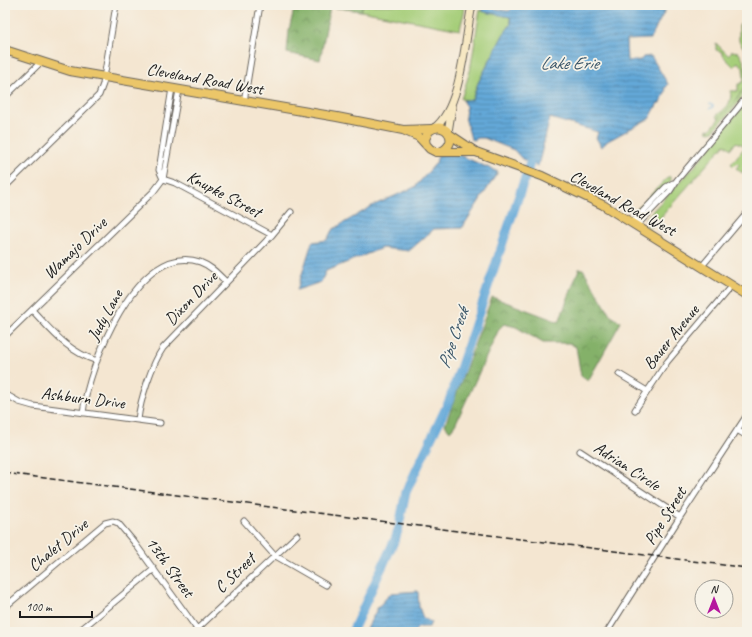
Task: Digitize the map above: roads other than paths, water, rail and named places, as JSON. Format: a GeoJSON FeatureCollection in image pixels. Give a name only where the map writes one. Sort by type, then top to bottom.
{"type":"FeatureCollection","features":[{"type":"Feature","properties":{"kind":"main road"},"geometry":{"type":"LineString","coordinates":[[452,102],[443,119],[426,136],[426,144],[433,151],[442,151],[448,146],[450,140],[448,133],[452,102],[462,60],[472,5]]}},
{"type":"Feature","properties":{"kind":"main road","name":"Cleveland Road West"},"geometry":{"type":"LineString","coordinates":[[5,50],[70,71],[331,116],[403,130],[433,128]]}},
{"type":"Feature","properties":{"kind":"main road"},"geometry":{"type":"LineString","coordinates":[[433,128],[443,128],[448,133]]}},
{"type":"Feature","properties":{"kind":"main road","name":"Cleveland Road West"},"geometry":{"type":"LineString","coordinates":[[403,130],[419,138],[426,144]]}},
{"type":"Feature","properties":{"kind":"main road","name":"Cleveland Road West"},"geometry":{"type":"LineString","coordinates":[[448,133],[476,152],[519,166],[602,205],[747,295]]}},
{"type":"Feature","properties":{"kind":"main road","name":"Cleveland Road West"},"geometry":{"type":"LineString","coordinates":[[442,151],[476,152]]}},
{"type":"Feature","properties":{"kind":"street"},"geometry":{"type":"LineString","coordinates":[[5,187],[97,98],[101,90],[104,77],[116,5]]}},
{"type":"Feature","properties":{"kind":"street"},"geometry":{"type":"LineString","coordinates":[[244,102],[260,5]]}},
{"type":"Feature","properties":{"kind":"street"},"geometry":{"type":"LineString","coordinates":[[5,97],[41,62]]}},
{"type":"Feature","properties":{"kind":"street"},"geometry":{"type":"LineString","coordinates":[[163,179],[176,89]]}},
{"type":"Feature","properties":{"kind":"street"},"geometry":{"type":"LineString","coordinates":[[634,224],[670,191],[677,180],[738,109],[747,96]]}},
{"type":"Feature","properties":{"kind":"street","name":"Knupke Street"},"geometry":{"type":"LineString","coordinates":[[163,179],[175,183],[272,235]]}},
{"type":"Feature","properties":{"kind":"street","name":"Wamajo Drive"},"geometry":{"type":"LineString","coordinates":[[5,336],[154,191],[163,179]]}},
{"type":"Feature","properties":{"kind":"street","name":"Dixon Drive"},"geometry":{"type":"LineString","coordinates":[[138,420],[142,398],[162,350],[272,235],[291,212]]}},
{"type":"Feature","properties":{"kind":"street"},"geometry":{"type":"LineString","coordinates":[[702,266],[747,213]]}},
{"type":"Feature","properties":{"kind":"street","name":"Judy Lane"},"geometry":{"type":"LineString","coordinates":[[83,413],[88,383],[114,322],[123,306],[144,281],[162,265],[175,261],[197,261],[212,268],[226,282]]}},
{"type":"Feature","properties":{"kind":"street","name":"Bauer Avenue"},"geometry":{"type":"LineString","coordinates":[[635,410],[667,362],[732,285]]}},
{"type":"Feature","properties":{"kind":"street"},"geometry":{"type":"LineString","coordinates":[[32,310],[70,348],[97,361]]}},
{"type":"Feature","properties":{"kind":"street"},"geometry":{"type":"LineString","coordinates":[[619,374],[647,391]]}},
{"type":"Feature","properties":{"kind":"street","name":"Ashburn Drive"},"geometry":{"type":"LineString","coordinates":[[5,394],[19,402],[33,406],[160,423]]}},
{"type":"Feature","properties":{"kind":"street","name":"Pipe Street"},"geometry":{"type":"LineString","coordinates":[[607,632],[680,517],[747,416]]}},
{"type":"Feature","properties":{"kind":"street"},"geometry":{"type":"LineString","coordinates":[[737,430],[747,436]]}},
{"type":"Feature","properties":{"kind":"street","name":"Adrian Circle"},"geometry":{"type":"LineString","coordinates":[[580,451],[680,517]]}},
{"type":"Feature","properties":{"kind":"street","name":"13th Street"},"geometry":{"type":"LineString","coordinates":[[112,521],[120,525],[154,569],[196,630]]}},
{"type":"Feature","properties":{"kind":"street","name":"Chalet Drive"},"geometry":{"type":"LineString","coordinates":[[5,607],[106,522],[112,521]]}},
{"type":"Feature","properties":{"kind":"street"},"geometry":{"type":"LineString","coordinates":[[244,521],[274,555],[326,585]]}},
{"type":"Feature","properties":{"kind":"street","name":"C Street"},"geometry":{"type":"LineString","coordinates":[[196,630],[297,535]]}},
{"type":"Feature","properties":{"kind":"street"},"geometry":{"type":"LineString","coordinates":[[78,632],[154,569]]}},
{"type":"Feature","properties":{"kind":"street"},"geometry":{"type":"LineString","coordinates":[[196,630],[205,632]]}},
{"type":"Feature","properties":{"kind":"water","name":"Lake Erie"},"geometry":{"type":"Polygon","coordinates":[[[512,5],[668,5],[650,39],[626,40],[627,61],[641,60],[643,57],[651,56],[668,84],[660,103],[658,103],[650,118],[606,142],[601,147],[596,139],[598,132],[550,118],[538,166],[522,159],[514,150],[484,138],[474,140],[471,139],[465,117],[466,106],[463,100],[472,100],[478,83],[503,35],[511,24],[510,17],[482,11],[484,7],[509,11],[512,8],[512,5]]]}},
{"type":"Feature","properties":{"kind":"water"},"geometry":{"type":"Polygon","coordinates":[[[455,153],[498,172],[462,228],[434,229],[409,251],[382,248],[326,271],[321,282],[297,290],[312,242],[327,240],[332,230],[372,206],[415,187],[436,163],[438,155],[455,153]]]}},
{"type":"Feature","properties":{"kind":"water"},"geometry":{"type":"Polygon","coordinates":[[[418,591],[419,607],[423,618],[431,622],[429,627],[419,627],[414,632],[365,632],[378,607],[391,593],[418,591]]]}},
{"type":"Feature","properties":{"kind":"waterway"},"geometry":{"type":"LineString","coordinates":[[459,5],[466,6]]}},
{"type":"Feature","properties":{"kind":"waterway"},"geometry":{"type":"LineString","coordinates":[[710,104],[713,106],[710,108]]}},
{"type":"Feature","properties":{"kind":"waterway","name":"Pipe Creek"},"geometry":{"type":"LineString","coordinates":[[400,521],[406,492],[449,401],[530,163]]}},
{"type":"Feature","properties":{"kind":"waterway","name":"Pipe Creek"},"geometry":{"type":"LineString","coordinates":[[352,632],[396,537],[399,527]]}},
{"type":"Feature","properties":{"kind":"railway"},"geometry":{"type":"LineString","coordinates":[[5,473],[747,568]]}}]}
